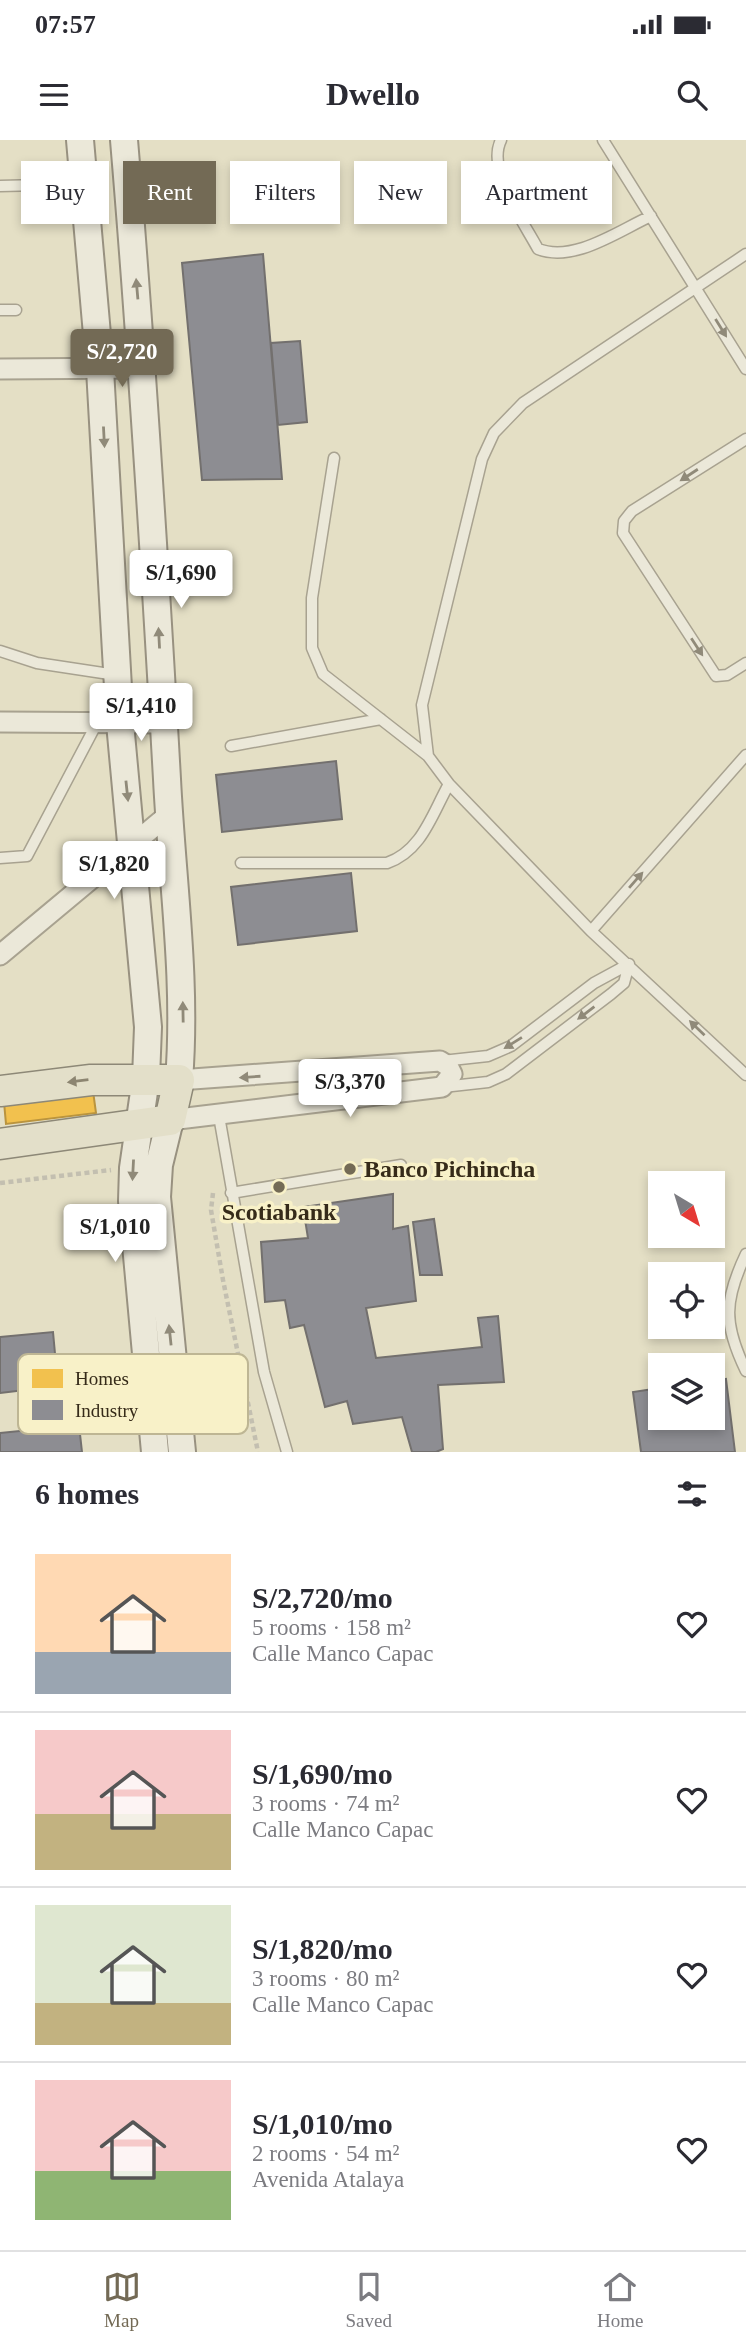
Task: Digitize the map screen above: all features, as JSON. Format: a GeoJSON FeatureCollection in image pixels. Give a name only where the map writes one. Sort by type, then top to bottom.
{"type":"FeatureCollection","features":[{"type":"Feature","properties":{"kind":"main road"},"geometry":{"type":"LineString","coordinates":[[80,140],[81,161]]}},
{"type":"Feature","properties":{"kind":"main road"},"geometry":{"type":"LineString","coordinates":[[124,140],[143,368],[168,815],[183,1000],[179,1080],[159,1165],[157,1197],[172,1354]]}},
{"type":"Feature","properties":{"kind":"main road"},"geometry":{"type":"LineString","coordinates":[[86,224],[100,369],[117,675],[108,722],[132,845],[148,1027],[146,1078],[133,1168],[132,1201],[146,1354]]}},
{"type":"Feature","properties":{"kind":"main road"},"geometry":{"type":"LineString","coordinates":[[0,1091],[91,1080],[179,1080]]}},
{"type":"Feature","properties":{"kind":"main road"},"geometry":{"type":"LineString","coordinates":[[0,1144],[170,1120]]}},
{"type":"Feature","properties":{"kind":"main road"},"geometry":{"type":"LineString","coordinates":[[153,1434],[155,1452]]}},
{"type":"Feature","properties":{"kind":"main road"},"geometry":{"type":"LineString","coordinates":[[180,1434],[182,1452]]}},
{"type":"Feature","properties":{"kind":"street"},"geometry":{"type":"LineString","coordinates":[[0,369],[143,368]]}},
{"type":"Feature","properties":{"kind":"street"},"geometry":{"type":"LineString","coordinates":[[0,722],[164,723]]}},
{"type":"Feature","properties":{"kind":"street"},"geometry":{"type":"LineString","coordinates":[[0,955],[168,815]]}},
{"type":"Feature","properties":{"kind":"street"},"geometry":{"type":"LineString","coordinates":[[170,1120],[442,1087],[452,1074],[448,1066],[440,1061],[179,1080]]}},
{"type":"Feature","properties":{"kind":"street"},"geometry":{"type":"LineString","coordinates":[[304,1073],[307,1104]]}},
{"type":"Feature","properties":{"kind":"lane"},"geometry":{"type":"LineString","coordinates":[[501,140],[496,149],[497,170],[538,249],[551,254],[578,250],[651,216]]}},
{"type":"Feature","properties":{"kind":"lane"},"geometry":{"type":"LineString","coordinates":[[603,140],[746,369]]}},
{"type":"Feature","properties":{"kind":"lane"},"geometry":{"type":"LineString","coordinates":[[0,186],[21,185]]}},
{"type":"Feature","properties":{"kind":"lane"},"geometry":{"type":"LineString","coordinates":[[428,755],[422,705],[482,459],[494,433],[523,403],[746,254]]}},
{"type":"Feature","properties":{"kind":"lane"},"geometry":{"type":"LineString","coordinates":[[0,310],[16,310]]}},
{"type":"Feature","properties":{"kind":"lane"},"geometry":{"type":"LineString","coordinates":[[746,439],[632,511],[624,521],[623,533],[716,676],[727,675],[746,663]]}},
{"type":"Feature","properties":{"kind":"lane"},"geometry":{"type":"LineString","coordinates":[[334,458],[312,598],[312,648],[323,674],[428,755],[449,784],[591,931],[746,1076]]}},
{"type":"Feature","properties":{"kind":"lane"},"geometry":{"type":"LineString","coordinates":[[0,651],[37,663],[117,675]]}},
{"type":"Feature","properties":{"kind":"lane"},"geometry":{"type":"LineString","coordinates":[[231,746],[381,719]]}},
{"type":"Feature","properties":{"kind":"lane"},"geometry":{"type":"LineString","coordinates":[[0,858],[27,856],[108,722]]}},
{"type":"Feature","properties":{"kind":"lane"},"geometry":{"type":"LineString","coordinates":[[591,931],[746,755]]}},
{"type":"Feature","properties":{"kind":"lane"},"geometry":{"type":"LineString","coordinates":[[242,863],[387,863],[406,856],[417,844],[449,784]]}},
{"type":"Feature","properties":{"kind":"lane"},"geometry":{"type":"LineString","coordinates":[[440,1061],[488,1056],[511,1046],[594,983],[629,964]]}},
{"type":"Feature","properties":{"kind":"lane"},"geometry":{"type":"LineString","coordinates":[[442,1087],[488,1082],[506,1074],[624,983],[629,964]]}},
{"type":"Feature","properties":{"kind":"lane"},"geometry":{"type":"LineString","coordinates":[[219,1116],[264,1372],[288,1452]]}},
{"type":"Feature","properties":{"kind":"lane"},"geometry":{"type":"LineString","coordinates":[[231,1193],[401,1165]]}},
{"type":"Feature","properties":{"kind":"lane"},"geometry":{"type":"LineString","coordinates":[[746,1254],[731,1285],[727,1315],[733,1344],[746,1371]]}},
{"type":"Feature","properties":{"kind":"path"},"geometry":{"type":"LineString","coordinates":[[225,1156],[214,1184],[211,1210],[239,1354]]}},
{"type":"Feature","properties":{"kind":"path"},"geometry":{"type":"LineString","coordinates":[[0,1183],[133,1168]]}},
{"type":"Feature","properties":{"kind":"path"},"geometry":{"type":"LineString","coordinates":[[248,1401],[258,1452]]}},
{"type":"Feature","properties":{"kind":"building: Homes"},"geometry":{"type":"Polygon","coordinates":[[[93,1091],[96,1113],[6,1124],[4,1102],[93,1091]]]}},
{"type":"Feature","properties":{"kind":"building: Industry"},"geometry":{"type":"Polygon","coordinates":[[[263,254],[282,479],[202,480],[182,263],[263,254]]]}},
{"type":"Feature","properties":{"kind":"building: Industry"},"geometry":{"type":"Polygon","coordinates":[[[300,341],[307,422],[278,425],[271,343],[300,341]]]}},
{"type":"Feature","properties":{"kind":"building: Industry"},"geometry":{"type":"Polygon","coordinates":[[[336,761],[342,819],[222,832],[216,775],[336,761]]]}},
{"type":"Feature","properties":{"kind":"building: Industry"},"geometry":{"type":"Polygon","coordinates":[[[351,873],[357,931],[238,945],[231,887],[351,873]]]}},
{"type":"Feature","properties":{"kind":"building: Industry"},"geometry":{"type":"Polygon","coordinates":[[[393,1194],[393,1229],[408,1226],[416,1301],[366,1308],[376,1358],[482,1347],[478,1318],[498,1316],[504,1382],[438,1385],[443,1449],[436,1452],[412,1452],[402,1417],[353,1424],[347,1401],[325,1407],[304,1325],[290,1328],[285,1300],[265,1302],[261,1242],[308,1238],[303,1207],[393,1194]]]}},
{"type":"Feature","properties":{"kind":"building: Industry"},"geometry":{"type":"Polygon","coordinates":[[[434,1219],[442,1275],[420,1275],[413,1222],[434,1219]]]}},
{"type":"Feature","properties":{"kind":"building: Industry"},"geometry":{"type":"Polygon","coordinates":[[[53,1332],[55,1354],[18,1354],[18,1391],[0,1393],[0,1337],[53,1332]]]}},
{"type":"Feature","properties":{"kind":"building: Industry"},"geometry":{"type":"Polygon","coordinates":[[[725,1379],[735,1452],[641,1452],[633,1392],[648,1390],[648,1430],[725,1430],[725,1379]]]}},
{"type":"Feature","properties":{"kind":"building: Industry"},"geometry":{"type":"Polygon","coordinates":[[[0,1433],[80,1434],[82,1452],[0,1452],[0,1433]]]}},
{"type":"Feature","properties":{"kind":"place","name":"Banco Pichincha"},"geometry":{"type":"Point","coordinates":[350,1169]}},
{"type":"Feature","properties":{"kind":"place","name":"Scotiabank"},"geometry":{"type":"Point","coordinates":[279,1187]}}]}
